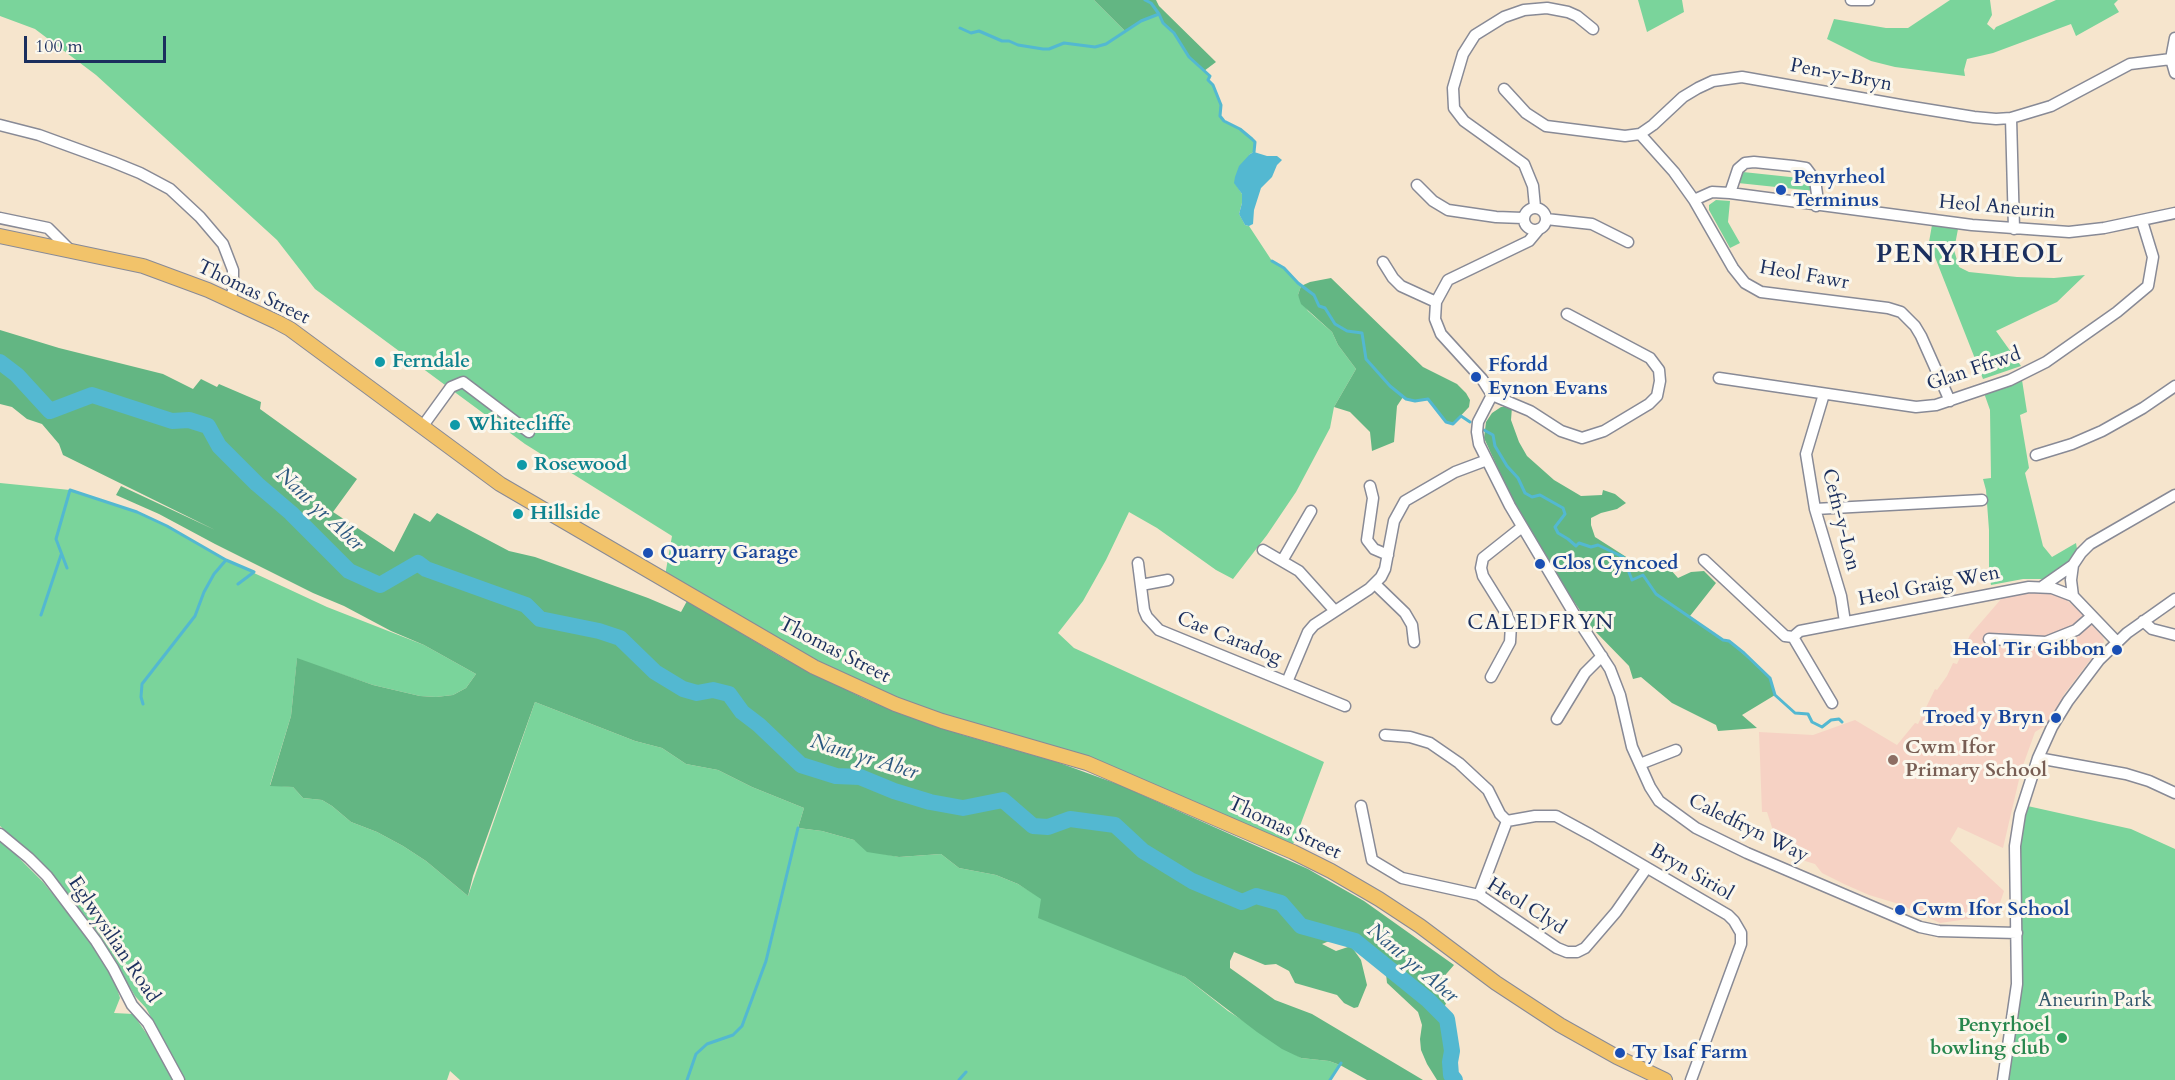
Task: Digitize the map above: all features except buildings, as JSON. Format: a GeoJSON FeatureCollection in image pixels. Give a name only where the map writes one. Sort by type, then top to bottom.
{"type":"FeatureCollection","features":[{"type":"Feature","properties":{"kind":"main road","name":"Thomas Street"},"geometry":{"type":"LineString","coordinates":[[0,236],[143,266],[229,300],[290,330],[501,484],[814,667],[895,704],[942,721],[1050,750],[1088,763],[1293,852],[1331,871],[1420,926],[1496,983],[1560,1025],[1617,1057],[1665,1080]]}},
{"type":"Feature","properties":{"kind":"street"},"geometry":{"type":"LineString","coordinates":[[1851,0],[1869,0]]}},
{"type":"Feature","properties":{"kind":"street"},"geometry":{"type":"LineString","coordinates":[[1535,207],[1532,182],[1524,164],[1464,121],[1457,113],[1452,95],[1460,62],[1475,35],[1504,17],[1524,10],[1557,9],[1577,16],[1593,29]]}},
{"type":"Feature","properties":{"kind":"street"},"geometry":{"type":"LineString","coordinates":[[2175,38],[2171,59],[2175,73]]}},
{"type":"Feature","properties":{"kind":"street","name":"Pen-y-Bryn"},"geometry":{"type":"LineString","coordinates":[[1640,134],[1683,97],[1713,81],[1742,77],[1974,117],[2011,118],[2038,111],[2063,100],[2130,64],[2171,59]]}},
{"type":"Feature","properties":{"kind":"street"},"geometry":{"type":"LineString","coordinates":[[1504,89],[1526,113],[1546,126],[1625,136],[1640,134]]}},
{"type":"Feature","properties":{"kind":"street"},"geometry":{"type":"LineString","coordinates":[[2011,118],[2014,229]]}},
{"type":"Feature","properties":{"kind":"street"},"geometry":{"type":"LineString","coordinates":[[0,125],[39,135],[113,162],[170,189],[200,217],[222,244],[233,270],[233,291],[229,300]]}},
{"type":"Feature","properties":{"kind":"street","name":"Heol Fawr"},"geometry":{"type":"LineString","coordinates":[[1640,134],[1674,172],[1694,200],[1732,268],[1750,287],[1761,292],[1888,308],[1907,316],[1921,336],[1950,400]]}},
{"type":"Feature","properties":{"kind":"street"},"geometry":{"type":"LineString","coordinates":[[1730,193],[1734,177],[1744,163],[1754,162],[1806,168],[1817,187],[1816,206]]}},
{"type":"Feature","properties":{"kind":"street"},"geometry":{"type":"LineString","coordinates":[[1417,185],[1433,201],[1448,210],[1525,222],[1533,230],[1544,226],[1546,219],[1544,212],[1535,207],[1527,210],[1525,222],[1524,239],[1520,245]]}},
{"type":"Feature","properties":{"kind":"street","name":"Heol Aneurin"},"geometry":{"type":"LineString","coordinates":[[1694,200],[1712,192],[1730,193],[1816,206],[2014,229],[2069,232],[2142,221],[2175,213]]}},
{"type":"Feature","properties":{"kind":"street"},"geometry":{"type":"LineString","coordinates":[[0,218],[48,228],[71,251]]}},
{"type":"Feature","properties":{"kind":"street"},"geometry":{"type":"LineString","coordinates":[[1546,219],[1592,224],[1628,242]]}},
{"type":"Feature","properties":{"kind":"street","name":"Glan Ffrwd"},"geometry":{"type":"LineString","coordinates":[[1719,378],[1902,406],[1926,406],[2010,380],[2046,362],[2148,286],[2153,257],[2142,221]]}},
{"type":"Feature","properties":{"kind":"street"},"geometry":{"type":"LineString","coordinates":[[1539,229],[1533,238],[1448,280],[1436,302],[1435,319],[1441,334],[1457,349],[1492,395],[1530,411],[1561,431],[1582,438],[1604,431],[1649,404],[1656,396],[1660,381],[1659,370],[1650,358],[1567,314]]}},
{"type":"Feature","properties":{"kind":"street"},"geometry":{"type":"LineString","coordinates":[[1383,262],[1401,286],[1436,302]]}},
{"type":"Feature","properties":{"kind":"street"},"geometry":{"type":"LineString","coordinates":[[422,427],[452,387],[463,382],[530,432]]}},
{"type":"Feature","properties":{"kind":"street"},"geometry":{"type":"LineString","coordinates":[[2036,455],[2072,444],[2102,431],[2143,408],[2175,386]]}},
{"type":"Feature","properties":{"kind":"street","name":"Cefn-y-Lon"},"geometry":{"type":"LineString","coordinates":[[1824,394],[1806,454],[1815,508],[1841,596],[1845,622]]}},
{"type":"Feature","properties":{"kind":"street","name":"Caledfryn Way"},"geometry":{"type":"LineString","coordinates":[[1492,395],[1477,428],[1477,438],[1522,527],[1616,682],[1626,729],[1650,787],[1659,801],[1696,828],[1920,927],[1940,931],[2017,933]]}},
{"type":"Feature","properties":{"kind":"street"},"geometry":{"type":"LineString","coordinates":[[1414,642],[1412,625],[1405,613],[1375,584],[1385,568],[1394,521],[1405,501],[1455,472],[1487,460]]}},
{"type":"Feature","properties":{"kind":"street"},"geometry":{"type":"LineString","coordinates":[[1370,486],[1373,498],[1367,540],[1374,549],[1388,555]]}},
{"type":"Feature","properties":{"kind":"street"},"geometry":{"type":"LineString","coordinates":[[2043,586],[2073,565],[2090,544],[2175,495]]}},
{"type":"Feature","properties":{"kind":"street"},"geometry":{"type":"LineString","coordinates":[[1815,508],[1982,500]]}},
{"type":"Feature","properties":{"kind":"street"},"geometry":{"type":"LineString","coordinates":[[1282,561],[1311,511]]}},
{"type":"Feature","properties":{"kind":"street"},"geometry":{"type":"LineString","coordinates":[[1497,675],[1510,642],[1510,625],[1506,613],[1483,576],[1481,567],[1484,558],[1522,527]]}},
{"type":"Feature","properties":{"kind":"street"},"geometry":{"type":"LineString","coordinates":[[1263,550],[1305,577],[1335,611]]}},
{"type":"Feature","properties":{"kind":"street"},"geometry":{"type":"LineString","coordinates":[[1704,560],[1785,636],[1793,637],[1832,703]]}},
{"type":"Feature","properties":{"kind":"street","name":"Cae Caradog"},"geometry":{"type":"LineString","coordinates":[[1138,563],[1142,604],[1147,617],[1159,630],[1345,706]]}},
{"type":"Feature","properties":{"kind":"street"},"geometry":{"type":"LineString","coordinates":[[2073,565],[2071,580],[2073,596]]}},
{"type":"Feature","properties":{"kind":"street"},"geometry":{"type":"LineString","coordinates":[[1141,585],[1168,580]]}},
{"type":"Feature","properties":{"kind":"street","name":"Cae Caradog"},"geometry":{"type":"LineString","coordinates":[[1287,682],[1308,632],[1314,625],[1375,584]]}},
{"type":"Feature","properties":{"kind":"street","name":"Heol Graig Wen"},"geometry":{"type":"LineString","coordinates":[[1793,637],[1800,631],[2019,588],[2043,586],[2073,596],[2117,642]]}},
{"type":"Feature","properties":{"kind":"street"},"geometry":{"type":"LineString","coordinates":[[2003,1080],[2017,984],[2015,846],[2020,814],[2038,758],[2052,727],[2068,701],[2099,660],[2143,621],[2175,599]]}},
{"type":"Feature","properties":{"kind":"street"},"geometry":{"type":"LineString","coordinates":[[1989,639],[2046,642],[2076,630],[2092,616]]}},
{"type":"Feature","properties":{"kind":"street"},"geometry":{"type":"LineString","coordinates":[[2143,621],[2152,628],[2175,635]]}},
{"type":"Feature","properties":{"kind":"street"},"geometry":{"type":"LineString","coordinates":[[1557,719],[1585,673],[1602,656]]}},
{"type":"Feature","properties":{"kind":"street"},"geometry":{"type":"LineString","coordinates":[[1385,735],[1410,737],[1430,742],[1459,762],[1488,790],[1500,814],[1507,821],[1479,895]]}},
{"type":"Feature","properties":{"kind":"street"},"geometry":{"type":"LineString","coordinates":[[1640,764],[1676,750]]}},
{"type":"Feature","properties":{"kind":"street"},"geometry":{"type":"LineString","coordinates":[[2038,758],[2126,774],[2173,788]]}},
{"type":"Feature","properties":{"kind":"street","name":"Heol Clyd"},"geometry":{"type":"LineString","coordinates":[[1361,806],[1372,860],[1402,878],[1479,895],[1557,948],[1567,952],[1577,952],[1585,948],[1616,912],[1647,869]]}},
{"type":"Feature","properties":{"kind":"street","name":"Bryn Siriol"},"geometry":{"type":"LineString","coordinates":[[1507,821],[1535,816],[1556,816],[1728,915],[1734,921],[1741,933],[1741,944],[1691,1080]]}},
{"type":"Feature","properties":{"kind":"street","name":"Eglwysilian Road"},"geometry":{"type":"LineString","coordinates":[[0,834],[47,876],[96,941],[132,1005],[148,1023],[179,1080]]}},
{"type":"Feature","properties":{"kind":"shaded area","name":"Cwm Ifor Primary School"},"geometry":{"type":"Polygon","coordinates":[[[2040,591],[2062,597],[2073,605],[2103,637],[2104,642],[2065,693],[2046,725],[2035,732],[2021,771],[2003,848],[1958,827],[1950,841],[2004,891],[1996,915],[1940,923],[1899,904],[1844,884],[1822,873],[1815,864],[1792,857],[1779,849],[1767,812],[1762,812],[1759,732],[1813,735],[1855,720],[1897,745],[1915,723],[1918,724],[1935,689],[1937,690],[1947,676],[1953,663],[1957,664],[1970,635],[2002,598],[2040,591]]]}},
{"type":"Feature","properties":{"kind":"green space"},"geometry":{"type":"Polygon","coordinates":[[[0,0],[1094,0],[1125,31],[1159,14],[1163,23],[1174,33],[1189,57],[1210,76],[1208,80],[1213,85],[1221,105],[1220,115],[1224,121],[1240,129],[1255,142],[1254,152],[1250,154],[1235,183],[1242,194],[1239,214],[1245,225],[1249,226],[1272,261],[1284,268],[1301,286],[1298,295],[1308,311],[1332,332],[1338,345],[1356,369],[1334,407],[1330,428],[1296,492],[1233,579],[1129,512],[1083,601],[1058,633],[1074,648],[1324,762],[1289,855],[1060,759],[838,683],[663,587],[672,536],[525,444],[315,289],[277,240],[96,75],[35,29],[0,16],[0,0]]]}},
{"type":"Feature","properties":{"kind":"green space"},"geometry":{"type":"Polygon","coordinates":[[[1094,0],[1156,0],[1159,6],[1216,62],[1204,71],[1189,57],[1174,33],[1163,23],[1159,14],[1125,31],[1094,0]]]}},
{"type":"Feature","properties":{"kind":"green space"},"geometry":{"type":"Polygon","coordinates":[[[1638,0],[1682,0],[1684,12],[1647,32],[1638,0]]]}},
{"type":"Feature","properties":{"kind":"green space"},"geometry":{"type":"Polygon","coordinates":[[[1950,0],[1990,0],[1992,15],[1987,24],[1994,30],[1996,27],[2056,0],[2118,0],[2114,4],[2119,12],[2076,36],[2071,24],[1993,53],[1967,59],[1965,76],[1895,67],[1871,61],[1827,39],[1834,19],[1886,28],[1908,28],[1950,0]]]}},
{"type":"Feature","properties":{"kind":"green space"},"geometry":{"type":"Polygon","coordinates":[[[1743,172],[1809,179],[1814,191],[1738,183],[1738,178],[1743,172]]]}},
{"type":"Feature","properties":{"kind":"green space"},"geometry":{"type":"Polygon","coordinates":[[[1716,200],[1730,201],[1728,222],[1740,243],[1730,248],[1709,210],[1709,205],[1716,200]]]}},
{"type":"Feature","properties":{"kind":"green space"},"geometry":{"type":"Polygon","coordinates":[[[1932,225],[1958,229],[1954,250],[1959,267],[1969,272],[2054,278],[2085,275],[2057,302],[1996,331],[2021,366],[1983,379],[1929,242],[1932,225]]]}},
{"type":"Feature","properties":{"kind":"green space"},"geometry":{"type":"Polygon","coordinates":[[[1331,278],[1423,367],[1457,384],[1466,393],[1470,400],[1469,407],[1453,424],[1446,422],[1428,399],[1415,401],[1403,397],[1397,406],[1394,442],[1372,451],[1370,432],[1350,412],[1334,407],[1356,369],[1338,345],[1332,332],[1301,304],[1298,295],[1301,286],[1331,278]]]}},
{"type":"Feature","properties":{"kind":"green space"},"geometry":{"type":"Polygon","coordinates":[[[0,330],[59,348],[163,374],[193,389],[201,379],[261,402],[260,409],[357,479],[333,512],[394,552],[414,513],[430,522],[437,513],[509,551],[535,557],[681,612],[687,601],[783,658],[863,698],[901,714],[963,735],[1057,762],[1120,785],[1308,869],[1364,901],[1454,965],[1434,988],[1443,995],[1446,1003],[1442,1014],[1447,1019],[1451,1034],[1451,1075],[1455,1080],[1437,1080],[1421,1050],[1422,1025],[1418,1012],[1387,983],[1385,965],[1355,941],[1339,937],[1322,944],[1336,951],[1351,946],[1361,960],[1367,985],[1358,1007],[1354,1008],[1344,1003],[1337,995],[1295,983],[1289,971],[1276,964],[1265,965],[1234,952],[1230,968],[1275,1000],[1312,1014],[1423,1080],[1367,1080],[1329,1061],[1301,1058],[1282,1049],[1257,1032],[1185,977],[1038,918],[1041,899],[1018,884],[996,875],[959,868],[941,854],[899,857],[867,852],[854,840],[822,831],[798,828],[804,808],[752,787],[718,770],[686,764],[662,748],[635,741],[535,702],[473,876],[468,896],[426,861],[377,832],[351,822],[322,800],[303,798],[293,787],[270,786],[291,716],[297,658],[373,685],[420,696],[453,695],[466,688],[476,674],[424,645],[391,631],[159,514],[116,495],[121,486],[215,530],[63,455],[59,444],[42,424],[27,419],[12,407],[0,404],[0,330]]]}},
{"type":"Feature","properties":{"kind":"green space"},"geometry":{"type":"Polygon","coordinates":[[[2022,380],[2027,412],[2020,415],[2029,468],[2025,473],[2043,546],[2052,557],[2076,543],[2077,549],[2067,564],[2046,579],[2023,579],[1991,585],[1986,490],[1983,479],[1991,478],[1990,410],[1984,393],[2022,380]]]}},
{"type":"Feature","properties":{"kind":"green space"},"geometry":{"type":"Polygon","coordinates":[[[1501,407],[1512,407],[1511,420],[1527,456],[1554,480],[1581,496],[1602,495],[1603,490],[1615,494],[1626,503],[1617,509],[1591,518],[1595,537],[1631,560],[1670,569],[1678,578],[1691,572],[1704,571],[1716,583],[1690,616],[1722,640],[1729,641],[1770,678],[1775,695],[1742,715],[1757,728],[1718,731],[1716,725],[1672,703],[1641,677],[1633,679],[1629,666],[1592,628],[1540,552],[1516,508],[1484,438],[1486,422],[1492,413],[1501,407]]]}},
{"type":"Feature","properties":{"kind":"green space"},"geometry":{"type":"Polygon","coordinates":[[[0,483],[70,490],[137,512],[167,526],[226,560],[327,607],[424,645],[476,674],[466,688],[453,695],[420,696],[373,685],[297,659],[291,716],[270,785],[293,787],[303,798],[322,800],[351,822],[377,832],[426,861],[468,896],[535,702],[635,741],[662,748],[686,764],[718,770],[752,787],[804,808],[798,828],[822,831],[854,840],[884,854],[899,857],[941,854],[959,868],[996,875],[1018,884],[1141,958],[1185,977],[1228,1011],[1301,1058],[1329,1061],[1340,1065],[1330,1080],[460,1080],[450,1071],[447,1080],[184,1080],[146,1008],[135,996],[99,934],[43,864],[0,826],[0,483]]]}},
{"type":"Feature","properties":{"kind":"green space","name":"Aneurin Park"},"geometry":{"type":"Polygon","coordinates":[[[2023,805],[2131,829],[2175,849],[2175,1080],[2003,1080],[2011,1035],[2015,846],[2023,805]]]}},
{"type":"Feature","properties":{"kind":"green space"},"geometry":{"type":"Polygon","coordinates":[[[0,839],[43,882],[85,934],[114,979],[120,998],[114,1013],[133,1014],[162,1056],[175,1080],[0,1080],[0,839]]]}},
{"type":"Feature","properties":{"kind":"water"},"geometry":{"type":"Polygon","coordinates":[[[1254,152],[1277,156],[1282,160],[1272,177],[1261,188],[1254,210],[1253,224],[1249,226],[1245,225],[1239,214],[1242,194],[1234,183],[1239,166],[1254,152]]]}},
{"type":"Feature","properties":{"kind":"waterway"},"geometry":{"type":"LineString","coordinates":[[1145,0],[1151,3],[1189,57],[1210,76],[1208,80],[1213,85],[1221,105],[1220,116],[1255,142],[1254,152]]}},
{"type":"Feature","properties":{"kind":"waterway"},"geometry":{"type":"LineString","coordinates":[[960,28],[971,33],[979,31],[1002,41],[1043,49],[1064,43],[1095,47],[1106,44],[1141,21],[1159,14]]}},
{"type":"Feature","properties":{"kind":"waterway"},"geometry":{"type":"LineString","coordinates":[[1272,261],[1284,268],[1314,295],[1319,306],[1325,308],[1335,324],[1347,331],[1362,333],[1366,359],[1390,386],[1406,399],[1415,401],[1428,399],[1446,422],[1453,424],[1461,416],[1470,422]]}},
{"type":"Feature","properties":{"kind":"waterway","name":"Nant yr Aber"},"geometry":{"type":"LineString","coordinates":[[0,362],[17,375],[50,411],[92,395],[172,421],[189,420],[208,426],[219,446],[349,571],[380,585],[418,563],[426,569],[526,605],[540,619],[599,631],[620,638],[655,672],[683,689],[697,693],[713,690],[729,694],[742,712],[801,765],[836,776],[860,777],[930,802],[963,808],[1003,800],[1033,826],[1048,827],[1070,819],[1115,825],[1143,851],[1192,881],[1242,902],[1256,896],[1281,903],[1301,926],[1355,941],[1428,1000],[1447,1019],[1452,1051],[1451,1075],[1455,1080]]}},
{"type":"Feature","properties":{"kind":"waterway"},"geometry":{"type":"LineString","coordinates":[[1484,430],[1493,435],[1495,446],[1507,466],[1518,478],[1525,493],[1532,497],[1540,495],[1563,508],[1565,514],[1555,527],[1558,533],[1576,546],[1579,543],[1591,547],[1598,545],[1623,557],[1632,580],[1643,575],[1656,594],[1744,653],[1770,678],[1775,695],[1795,713],[1808,714],[1812,722],[1822,727],[1831,720],[1839,719],[1842,722]]}},
{"type":"Feature","properties":{"kind":"waterway"},"geometry":{"type":"LineString","coordinates":[[67,568],[56,539],[70,490],[137,512],[167,526],[226,560],[254,572],[238,584]]}},
{"type":"Feature","properties":{"kind":"waterway"},"geometry":{"type":"LineString","coordinates":[[41,615],[61,555]]}},
{"type":"Feature","properties":{"kind":"waterway"},"geometry":{"type":"LineString","coordinates":[[143,704],[142,684],[195,616],[204,592],[214,574],[226,560]]}},
{"type":"Feature","properties":{"kind":"waterway"},"geometry":{"type":"LineString","coordinates":[[687,1080],[696,1054],[707,1044],[733,1035],[742,1026],[766,961],[798,828]]}},
{"type":"Feature","properties":{"kind":"waterway"},"geometry":{"type":"LineString","coordinates":[[1330,1080],[1341,1063]]}},
{"type":"Feature","properties":{"kind":"waterway"},"geometry":{"type":"LineString","coordinates":[[959,1080],[966,1072]]}},
{"type":"Feature","properties":{"kind":"place","name":"Penyrheol Terminus"},"geometry":{"type":"Point","coordinates":[1781,190]}},
{"type":"Feature","properties":{"kind":"place","name":"Ferndale"},"geometry":{"type":"Point","coordinates":[380,362]}},
{"type":"Feature","properties":{"kind":"place","name":"Ffordd Eynon Evans"},"geometry":{"type":"Point","coordinates":[1476,377]}},
{"type":"Feature","properties":{"kind":"place","name":"Whitecliffe"},"geometry":{"type":"Point","coordinates":[455,425]}},
{"type":"Feature","properties":{"kind":"place","name":"Rosewood"},"geometry":{"type":"Point","coordinates":[522,465]}},
{"type":"Feature","properties":{"kind":"place","name":"Hillside"},"geometry":{"type":"Point","coordinates":[518,514]}},
{"type":"Feature","properties":{"kind":"place","name":"Quarry Garage"},"geometry":{"type":"Point","coordinates":[648,553]}},
{"type":"Feature","properties":{"kind":"place","name":"Clos Cyncoed"},"geometry":{"type":"Point","coordinates":[1540,564]}},
{"type":"Feature","properties":{"kind":"place","name":"Heol Tir Gibbon"},"geometry":{"type":"Point","coordinates":[2117,650]}},
{"type":"Feature","properties":{"kind":"place","name":"Troed y Bryn"},"geometry":{"type":"Point","coordinates":[2056,718]}},
{"type":"Feature","properties":{"kind":"place","name":"Cwm Ifor Primary School"},"geometry":{"type":"Point","coordinates":[1893,760]}},
{"type":"Feature","properties":{"kind":"place","name":"Cwm Ifor School"},"geometry":{"type":"Point","coordinates":[1900,910]}},
{"type":"Feature","properties":{"kind":"place","name":"Penyrhoel bowling club"},"geometry":{"type":"Point","coordinates":[2062,1038]}},
{"type":"Feature","properties":{"kind":"place","name":"Ty Isaf Farm"},"geometry":{"type":"Point","coordinates":[1620,1053]}},
{"type":"Feature","properties":{"kind":"district","name":"PENYRHEOL"},"geometry":{"type":"Point","coordinates":[1970,256]}},
{"type":"Feature","properties":{"kind":"district","name":"CALEDFRYN"},"geometry":{"type":"Point","coordinates":[1541,624]}}]}
